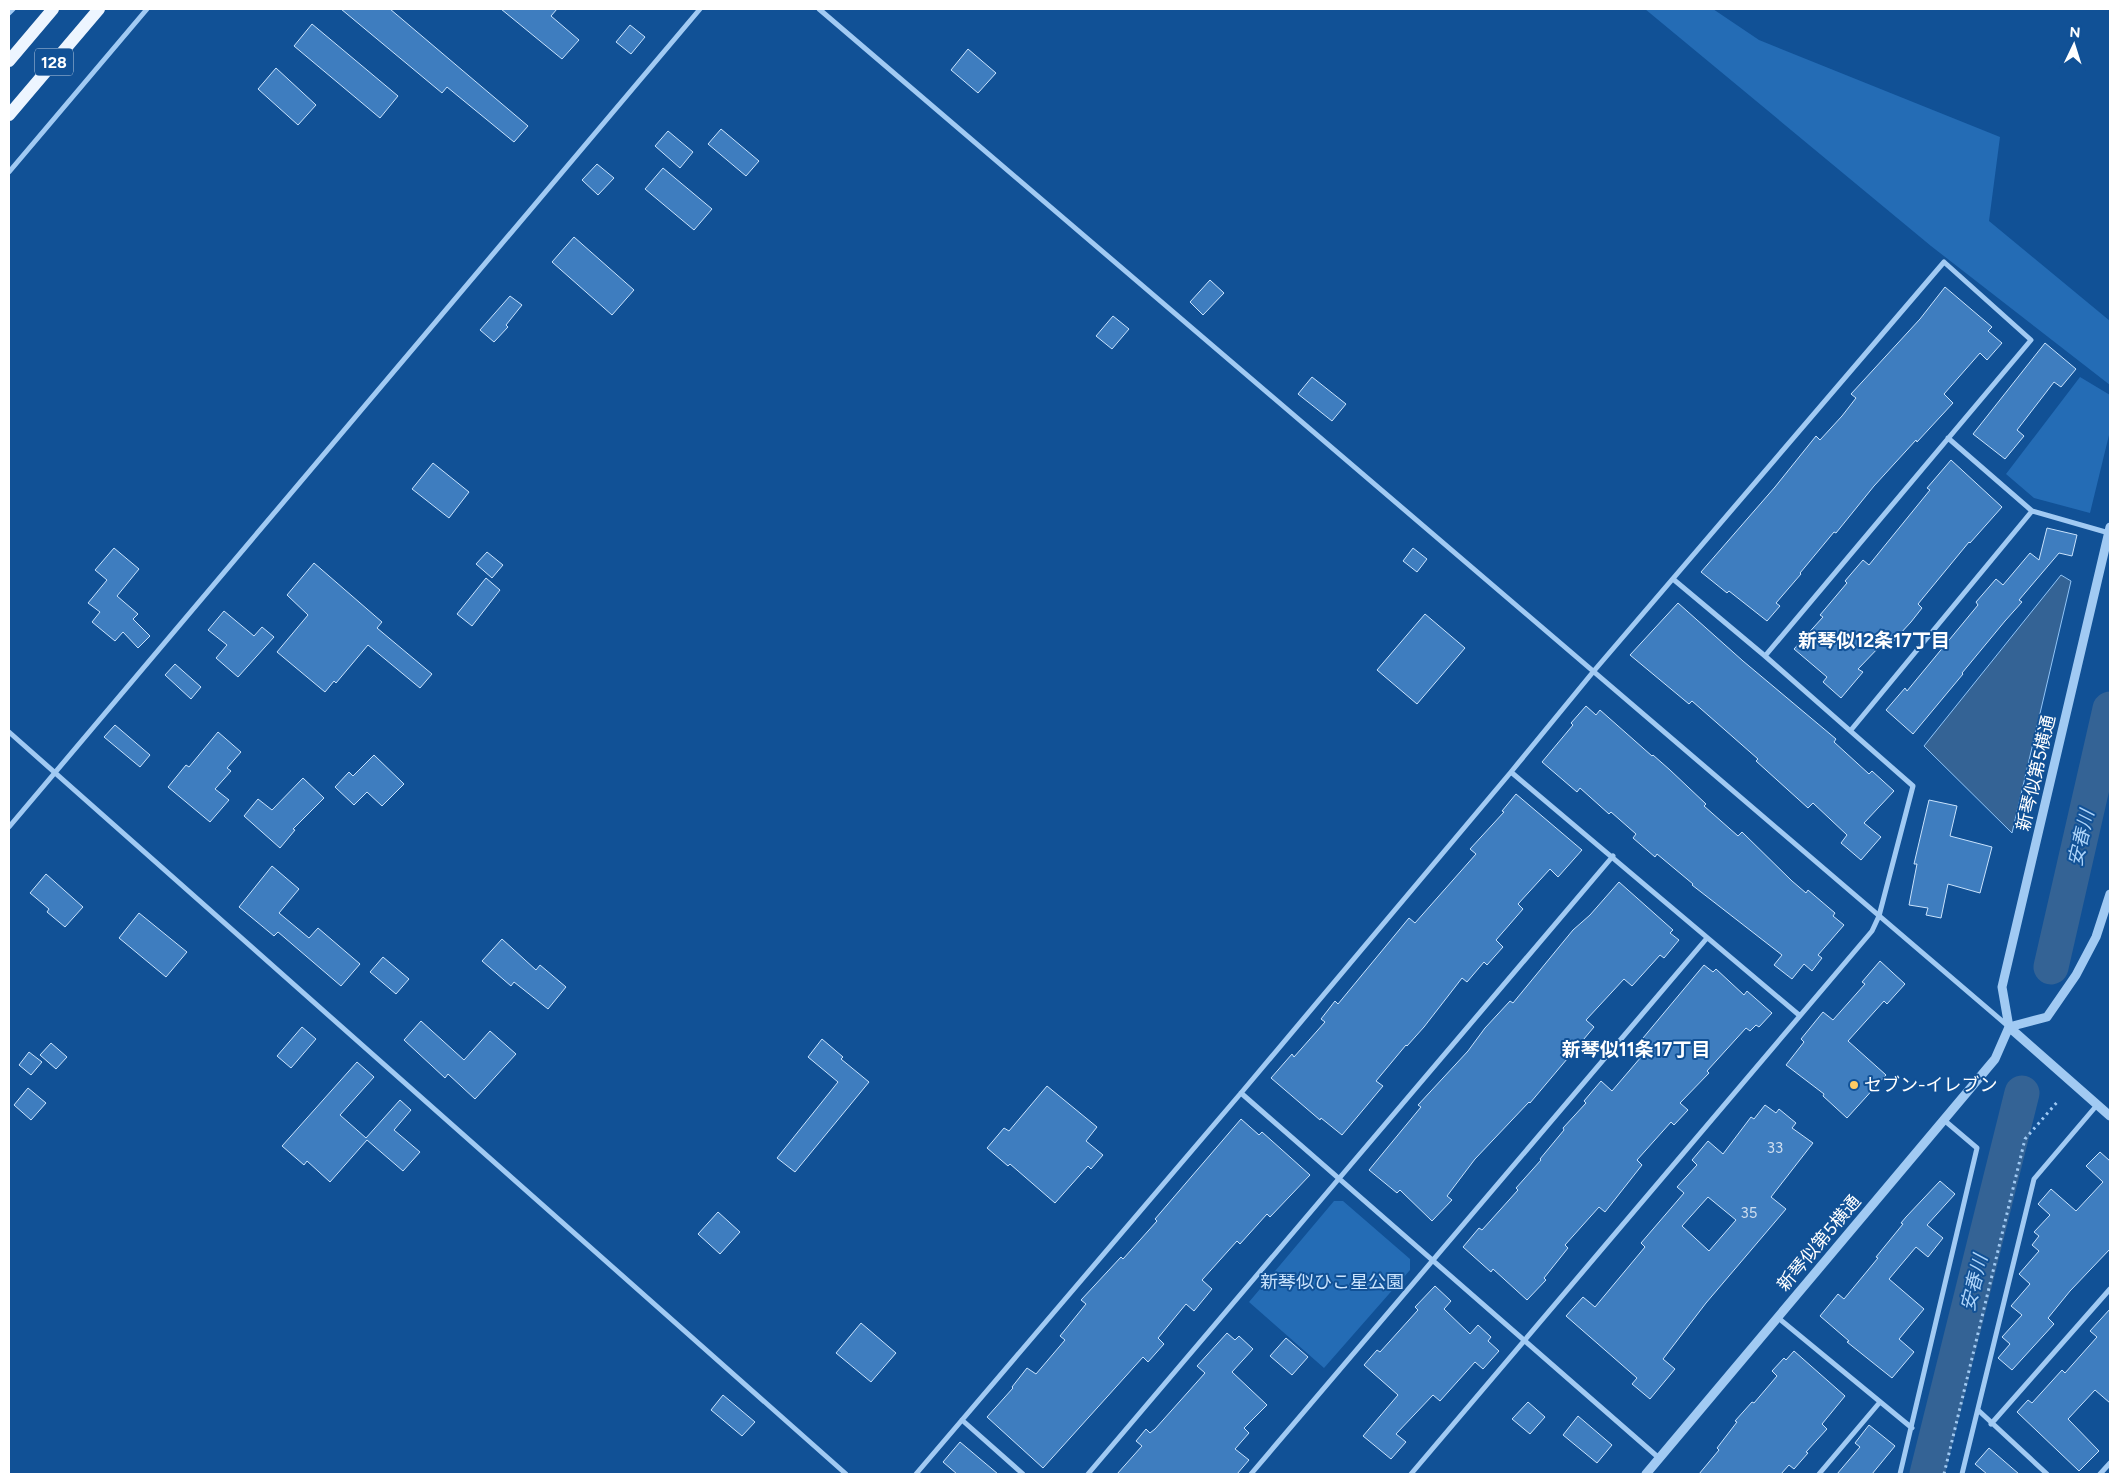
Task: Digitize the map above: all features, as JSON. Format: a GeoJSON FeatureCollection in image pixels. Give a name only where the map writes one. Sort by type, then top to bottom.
{"type":"FeatureCollection","features":[{"type":"Feature","properties":{"kind":"main road","name":"128"},"geometry":{"type":"LineString","coordinates":[[9,61],[53,9]]}},
{"type":"Feature","properties":{"kind":"main road","name":"128"},"geometry":{"type":"LineString","coordinates":[[9,115],[99,9]]}},
{"type":"Feature","properties":{"kind":"street"},"geometry":{"type":"LineString","coordinates":[[9,13],[13,9]]}},
{"type":"Feature","properties":{"kind":"street"},"geometry":{"type":"LineString","coordinates":[[9,172],[147,9]]}},
{"type":"Feature","properties":{"kind":"street"},"geometry":{"type":"LineString","coordinates":[[9,827],[700,9]]}},
{"type":"Feature","properties":{"kind":"street"},"geometry":{"type":"LineString","coordinates":[[819,9],[2109,1114]]}},
{"type":"Feature","properties":{"kind":"street"},"geometry":{"type":"LineString","coordinates":[[916,1474],[1241,1093],[1593,672],[1944,262],[2031,340],[1765,656]]}},
{"type":"Feature","properties":{"kind":"street"},"geometry":{"type":"LineString","coordinates":[[1948,438],[2032,511],[2110,530]]}},
{"type":"Feature","properties":{"kind":"street"},"geometry":{"type":"LineString","coordinates":[[1851,730],[2032,511]]}},
{"type":"Feature","properties":{"kind":"street","name":"新琴似第5横通"},"geometry":{"type":"LineString","coordinates":[[1646,1474],[1995,1059],[2009,1027],[2002,987],[2110,530]]}},
{"type":"Feature","properties":{"kind":"street"},"geometry":{"type":"LineString","coordinates":[[1411,1474],[1872,930],[1879,916],[1913,786],[1851,730],[1673,579]]}},
{"type":"Feature","properties":{"kind":"street"},"geometry":{"type":"LineString","coordinates":[[9,732],[54,774],[846,1474]]}},
{"type":"Feature","properties":{"kind":"street"},"geometry":{"type":"LineString","coordinates":[[1511,772],[1613,856],[1799,1015]]}},
{"type":"Feature","properties":{"kind":"street"},"geometry":{"type":"LineString","coordinates":[[1088,1474],[1613,856]]}},
{"type":"Feature","properties":{"kind":"street"},"geometry":{"type":"LineString","coordinates":[[2009,1027],[2048,1017],[2076,975],[2096,937],[2110,894]]}},
{"type":"Feature","properties":{"kind":"street"},"geometry":{"type":"LineString","coordinates":[[1251,1474],[1707,938]]}},
{"type":"Feature","properties":{"kind":"street"},"geometry":{"type":"LineString","coordinates":[[1241,1093],[1660,1458]]}},
{"type":"Feature","properties":{"kind":"street"},"geometry":{"type":"LineString","coordinates":[[1962,1474],[2034,1179],[2097,1105]]}},
{"type":"Feature","properties":{"kind":"street"},"geometry":{"type":"LineString","coordinates":[[1900,1474],[1977,1148],[1944,1120]]}},
{"type":"Feature","properties":{"kind":"street"},"geometry":{"type":"LineString","coordinates":[[1991,1424],[2110,1289]]}},
{"type":"Feature","properties":{"kind":"street"},"geometry":{"type":"LineString","coordinates":[[1778,1317],[1912,1428]]}},
{"type":"Feature","properties":{"kind":"street"},"geometry":{"type":"LineString","coordinates":[[1819,1474],[1880,1402]]}},
{"type":"Feature","properties":{"kind":"street"},"geometry":{"type":"LineString","coordinates":[[1978,1410],[2047,1474]]}},
{"type":"Feature","properties":{"kind":"street"},"geometry":{"type":"LineString","coordinates":[[962,1420],[1023,1474]]}},
{"type":"Feature","properties":{"kind":"street"},"geometry":{"type":"LineString","coordinates":[[2100,1474],[2110,1463]]}},
{"type":"Feature","properties":{"kind":"path"},"geometry":{"type":"LineString","coordinates":[[1944,1474],[2025,1139],[2059,1100]]}},
{"type":"Feature","properties":{"kind":"green space"},"geometry":{"type":"Polygon","coordinates":[[[1645,9],[1713,9],[1759,40],[2000,137],[1989,221],[2110,321],[2110,385],[1931,246],[1645,9]]]}},
{"type":"Feature","properties":{"kind":"green space"},"geometry":{"type":"Polygon","coordinates":[[[2080,377],[2110,395],[2110,431],[2090,513],[2034,498],[2006,474],[2080,377]]]}},
{"type":"Feature","properties":{"kind":"green space","name":"新琴似ひこ星公園"},"geometry":{"type":"Polygon","coordinates":[[[1334,1201],[1343,1201],[1410,1259],[1410,1270],[1324,1368],[1249,1302],[1334,1201]]]}},
{"type":"Feature","properties":{"kind":"shaded area"},"geometry":{"type":"Polygon","coordinates":[[[2061,575],[2071,581],[2012,833],[1924,746],[2061,575]]]}},
{"type":"Feature","properties":{"kind":"building"},"geometry":{"type":"Polygon","coordinates":[[[341,9],[390,9],[528,126],[514,142],[447,87],[442,93],[341,9]]]}},
{"type":"Feature","properties":{"kind":"building"},"geometry":{"type":"Polygon","coordinates":[[[501,9],[557,9],[551,16],[579,40],[562,59],[501,9]]]}},
{"type":"Feature","properties":{"kind":"building"},"geometry":{"type":"Polygon","coordinates":[[[312,24],[398,96],[380,118],[294,46],[312,24]]]}},
{"type":"Feature","properties":{"kind":"building"},"geometry":{"type":"Polygon","coordinates":[[[630,25],[645,37],[631,54],[616,42],[630,25]]]}},
{"type":"Feature","properties":{"kind":"building"},"geometry":{"type":"Polygon","coordinates":[[[968,49],[996,73],[978,93],[951,70],[968,49]]]}},
{"type":"Feature","properties":{"kind":"building"},"geometry":{"type":"Polygon","coordinates":[[[276,68],[316,105],[298,125],[258,89],[276,68]]]}},
{"type":"Feature","properties":{"kind":"building"},"geometry":{"type":"Polygon","coordinates":[[[721,129],[759,161],[746,176],[708,144],[721,129]]]}},
{"type":"Feature","properties":{"kind":"building"},"geometry":{"type":"Polygon","coordinates":[[[668,131],[693,152],[680,168],[655,146],[668,131]]]}},
{"type":"Feature","properties":{"kind":"building"},"geometry":{"type":"Polygon","coordinates":[[[597,164],[614,178],[598,195],[582,180],[597,164]]]}},
{"type":"Feature","properties":{"kind":"building"},"geometry":{"type":"Polygon","coordinates":[[[663,168],[712,209],[694,230],[645,189],[663,168]]]}},
{"type":"Feature","properties":{"kind":"building"},"geometry":{"type":"Polygon","coordinates":[[[574,237],[634,290],[612,315],[552,262],[574,237]]]}},
{"type":"Feature","properties":{"kind":"building"},"geometry":{"type":"Polygon","coordinates":[[[1210,280],[1224,293],[1203,315],[1190,302],[1210,280]]]}},
{"type":"Feature","properties":{"kind":"building"},"geometry":{"type":"Polygon","coordinates":[[[1945,287],[1992,327],[1988,331],[2002,343],[1987,360],[1980,353],[1944,394],[1953,403],[1874,486],[1836,533],[1834,532],[1776,603],[1780,606],[1767,621],[1701,572],[1775,487],[1816,436],[1820,440],[1842,416],[1856,398],[1851,394],[1920,319],[1945,287]]]}},
{"type":"Feature","properties":{"kind":"building"},"geometry":{"type":"Polygon","coordinates":[[[510,296],[522,305],[506,325],[508,327],[494,342],[480,330],[510,296]]]}},
{"type":"Feature","properties":{"kind":"building"},"geometry":{"type":"Polygon","coordinates":[[[1113,316],[1129,329],[1112,349],[1096,336],[1113,316]]]}},
{"type":"Feature","properties":{"kind":"building"},"geometry":{"type":"Polygon","coordinates":[[[2045,343],[2076,369],[2061,387],[2054,382],[2017,430],[2024,436],[2005,459],[1973,434],[2045,343]]]}},
{"type":"Feature","properties":{"kind":"building"},"geometry":{"type":"Polygon","coordinates":[[[1312,377],[1346,404],[1332,421],[1298,394],[1312,377]]]}},
{"type":"Feature","properties":{"kind":"building"},"geometry":{"type":"Polygon","coordinates":[[[1951,460],[2002,507],[1969,542],[1918,604],[1922,608],[1911,622],[1887,648],[1882,644],[1858,669],[1863,672],[1841,698],[1823,682],[1827,677],[1794,649],[1823,617],[1820,615],[1847,583],[1845,581],[1863,560],[1869,565],[1930,490],[1927,488],[1951,460]]]}},
{"type":"Feature","properties":{"kind":"building"},"geometry":{"type":"Polygon","coordinates":[[[433,463],[469,492],[449,518],[412,489],[433,463]]]}},
{"type":"Feature","properties":{"kind":"building"},"geometry":{"type":"Polygon","coordinates":[[[2047,528],[2077,535],[2072,556],[2059,553],[2019,600],[2022,602],[1913,734],[1886,710],[1905,688],[1907,691],[1978,605],[1976,602],[1996,579],[2003,585],[2030,553],[2039,560],[2047,528]]]}},
{"type":"Feature","properties":{"kind":"building"},"geometry":{"type":"Polygon","coordinates":[[[114,548],[139,569],[117,596],[138,614],[133,619],[150,636],[138,648],[123,632],[115,641],[92,622],[100,612],[88,603],[107,580],[95,570],[114,548]]]}},
{"type":"Feature","properties":{"kind":"building"},"geometry":{"type":"Polygon","coordinates":[[[1413,548],[1427,559],[1417,572],[1403,561],[1413,548]]]}},
{"type":"Feature","properties":{"kind":"building"},"geometry":{"type":"Polygon","coordinates":[[[487,552],[503,565],[492,578],[476,564],[487,552]]]}},
{"type":"Feature","properties":{"kind":"building"},"geometry":{"type":"Polygon","coordinates":[[[314,563],[382,622],[377,628],[432,674],[420,688],[368,645],[336,683],[334,681],[325,692],[277,652],[308,615],[287,595],[314,563]]]}},
{"type":"Feature","properties":{"kind":"building"},"geometry":{"type":"Polygon","coordinates":[[[486,578],[500,590],[472,626],[457,614],[486,578]]]}},
{"type":"Feature","properties":{"kind":"building"},"geometry":{"type":"Polygon","coordinates":[[[1678,603],[1743,661],[1836,739],[1834,742],[1869,774],[1872,771],[1894,791],[1864,823],[1881,837],[1861,860],[1841,843],[1847,835],[1813,803],[1808,808],[1756,761],[1758,759],[1692,701],[1689,704],[1630,655],[1678,603]]]}},
{"type":"Feature","properties":{"kind":"building"},"geometry":{"type":"Polygon","coordinates":[[[224,611],[254,636],[262,627],[274,637],[238,677],[216,658],[227,645],[208,630],[224,611]]]}},
{"type":"Feature","properties":{"kind":"building"},"geometry":{"type":"Polygon","coordinates":[[[1425,614],[1465,648],[1417,704],[1377,670],[1425,614]]]}},
{"type":"Feature","properties":{"kind":"building"},"geometry":{"type":"Polygon","coordinates":[[[175,664],[201,687],[191,699],[165,675],[175,664]]]}},
{"type":"Feature","properties":{"kind":"building"},"geometry":{"type":"Polygon","coordinates":[[[1586,706],[1596,715],[1600,710],[1670,770],[1706,804],[1704,806],[1738,836],[1742,832],[1792,881],[1806,893],[1808,890],[1835,913],[1833,916],[1844,925],[1818,955],[1822,958],[1812,971],[1804,964],[1792,979],[1774,965],[1782,955],[1692,885],[1657,854],[1655,857],[1633,838],[1636,834],[1611,812],[1609,814],[1580,788],[1577,792],[1542,762],[1573,725],[1571,723],[1586,706]]]}},
{"type":"Feature","properties":{"kind":"building"},"geometry":{"type":"Polygon","coordinates":[[[115,725],[150,755],[140,767],[104,737],[115,725]]]}},
{"type":"Feature","properties":{"kind":"building"},"geometry":{"type":"Polygon","coordinates":[[[218,732],[241,752],[227,768],[231,771],[215,789],[229,800],[210,822],[168,787],[186,765],[189,767],[218,732]]]}},
{"type":"Feature","properties":{"kind":"building"},"geometry":{"type":"Polygon","coordinates":[[[374,755],[404,784],[382,806],[367,792],[354,805],[335,787],[349,772],[353,776],[374,755]]]}},
{"type":"Feature","properties":{"kind":"building"},"geometry":{"type":"Polygon","coordinates":[[[303,778],[324,798],[293,829],[295,830],[280,848],[244,816],[258,799],[272,810],[303,778]]]}},
{"type":"Feature","properties":{"kind":"building"},"geometry":{"type":"Polygon","coordinates":[[[1516,794],[1582,850],[1558,877],[1550,869],[1518,904],[1523,909],[1496,940],[1503,947],[1487,965],[1484,962],[1467,982],[1462,978],[1424,1027],[1376,1081],[1383,1086],[1342,1135],[1321,1118],[1320,1120],[1271,1078],[1292,1054],[1294,1057],[1325,1022],[1321,1019],[1335,1001],[1338,1004],[1409,918],[1415,923],[1476,854],[1470,849],[1504,812],[1502,811],[1516,794]]]}},
{"type":"Feature","properties":{"kind":"building"},"geometry":{"type":"Polygon","coordinates":[[[1929,800],[1957,806],[1950,836],[1992,847],[1980,893],[1948,884],[1941,918],[1926,915],[1928,908],[1909,905],[1917,864],[1914,864],[1929,800]]]}},
{"type":"Feature","properties":{"kind":"building"},"geometry":{"type":"Polygon","coordinates":[[[272,866],[299,889],[279,913],[309,938],[318,928],[360,964],[341,986],[278,932],[274,936],[239,907],[272,866]]]}},
{"type":"Feature","properties":{"kind":"building"},"geometry":{"type":"Polygon","coordinates":[[[46,874],[83,907],[65,927],[47,912],[49,909],[30,893],[46,874]]]}},
{"type":"Feature","properties":{"kind":"building"},"geometry":{"type":"Polygon","coordinates":[[[1619,882],[1673,930],[1670,933],[1679,940],[1664,958],[1660,955],[1632,986],[1624,979],[1586,1020],[1594,1027],[1530,1103],[1475,1159],[1447,1196],[1452,1200],[1432,1221],[1400,1190],[1397,1193],[1369,1170],[1421,1107],[1418,1105],[1468,1051],[1485,1028],[1510,1001],[1513,1003],[1573,930],[1590,915],[1619,882]]]}},
{"type":"Feature","properties":{"kind":"building"},"geometry":{"type":"Polygon","coordinates":[[[139,913],[187,952],[166,977],[119,938],[139,913]]]}},
{"type":"Feature","properties":{"kind":"building"},"geometry":{"type":"Polygon","coordinates":[[[502,939],[536,970],[540,965],[566,987],[548,1009],[514,982],[511,986],[482,961],[502,939]]]}},
{"type":"Feature","properties":{"kind":"building"},"geometry":{"type":"Polygon","coordinates":[[[383,957],[409,979],[396,994],[370,972],[383,957]]]}},
{"type":"Feature","properties":{"kind":"building"},"geometry":{"type":"Polygon","coordinates":[[[1880,961],[1905,984],[1887,1004],[1884,1001],[1848,1041],[1886,1075],[1847,1118],[1823,1096],[1824,1094],[1786,1065],[1804,1042],[1801,1039],[1823,1012],[1833,1020],[1865,984],[1862,982],[1880,961]]]}},
{"type":"Feature","properties":{"kind":"building"},"geometry":{"type":"Polygon","coordinates":[[[1704,965],[1713,972],[1716,969],[1744,995],[1747,991],[1772,1013],[1759,1027],[1756,1025],[1750,1031],[1746,1028],[1707,1071],[1709,1073],[1680,1103],[1688,1110],[1674,1125],[1671,1122],[1637,1160],[1642,1165],[1605,1212],[1599,1207],[1565,1245],[1568,1248],[1544,1278],[1546,1280],[1527,1300],[1493,1269],[1491,1272],[1463,1247],[1479,1228],[1482,1230],[1518,1190],[1516,1188],[1541,1160],[1564,1130],[1563,1128],[1586,1103],[1584,1101],[1601,1081],[1612,1091],[1647,1050],[1638,1044],[1704,965]]]}},
{"type":"Feature","properties":{"kind":"building"},"geometry":{"type":"Polygon","coordinates":[[[421,1021],[464,1060],[490,1031],[516,1054],[475,1099],[448,1074],[445,1078],[404,1040],[421,1021]]]}},
{"type":"Feature","properties":{"kind":"building"},"geometry":{"type":"Polygon","coordinates":[[[302,1027],[316,1039],[291,1068],[277,1056],[302,1027]]]}},
{"type":"Feature","properties":{"kind":"building"},"geometry":{"type":"Polygon","coordinates":[[[822,1039],[843,1057],[841,1059],[869,1082],[795,1172],[777,1158],[838,1082],[808,1057],[822,1039]]]}},
{"type":"Feature","properties":{"kind":"building"},"geometry":{"type":"Polygon","coordinates":[[[51,1043],[67,1057],[56,1069],[40,1055],[51,1043]]]}},
{"type":"Feature","properties":{"kind":"building"},"geometry":{"type":"Polygon","coordinates":[[[29,1052],[42,1062],[31,1075],[19,1065],[29,1052]]]}},
{"type":"Feature","properties":{"kind":"building"},"geometry":{"type":"Polygon","coordinates":[[[357,1062],[374,1077],[340,1115],[366,1138],[400,1100],[411,1110],[394,1130],[420,1152],[403,1171],[367,1140],[330,1182],[307,1161],[304,1165],[282,1146],[357,1062]]]}},
{"type":"Feature","properties":{"kind":"building"},"geometry":{"type":"Polygon","coordinates":[[[1047,1086],[1097,1127],[1086,1141],[1103,1155],[1091,1169],[1088,1166],[1055,1203],[1010,1164],[1008,1166],[987,1148],[1004,1128],[1009,1131],[1047,1086]]]}},
{"type":"Feature","properties":{"kind":"building"},"geometry":{"type":"Polygon","coordinates":[[[28,1088],[46,1103],[31,1120],[14,1105],[28,1088]]]}},
{"type":"Feature","properties":{"kind":"building"},"geometry":{"type":"Polygon","coordinates":[[[1765,1105],[1776,1113],[1779,1109],[1796,1123],[1792,1128],[1813,1143],[1771,1197],[1786,1209],[1706,1303],[1663,1359],[1675,1369],[1650,1399],[1632,1384],[1637,1378],[1566,1316],[1583,1297],[1595,1307],[1645,1247],[1641,1243],[1684,1193],[1677,1187],[1697,1165],[1692,1160],[1708,1141],[1723,1154],[1751,1117],[1754,1119],[1765,1105]],[[1708,1197],[1682,1226],[1709,1251],[1736,1220],[1708,1197]]]}},
{"type":"Feature","properties":{"kind":"building"},"geometry":{"type":"Polygon","coordinates":[[[1241,1119],[1259,1135],[1262,1132],[1310,1175],[1270,1217],[1267,1214],[1240,1244],[1237,1241],[1202,1280],[1212,1289],[1194,1311],[1186,1304],[1158,1338],[1164,1344],[1148,1362],[1143,1357],[1043,1468],[987,1417],[1013,1388],[1027,1368],[1036,1374],[1065,1340],[1060,1336],[1086,1304],[1081,1300],[1121,1257],[1123,1259],[1157,1221],[1155,1219],[1241,1119]]]}},
{"type":"Feature","properties":{"kind":"building"},"geometry":{"type":"Polygon","coordinates":[[[2100,1152],[2110,1161],[2110,1249],[2070,1291],[2048,1318],[2054,1324],[2012,1370],[1998,1358],[2010,1344],[2002,1337],[2022,1315],[2011,1306],[2030,1284],[2019,1274],[2039,1251],[2032,1245],[2039,1236],[2034,1232],[2050,1215],[2038,1204],[2051,1189],[2076,1211],[2103,1182],[2086,1166],[2100,1152]]]}},
{"type":"Feature","properties":{"kind":"building"},"geometry":{"type":"Polygon","coordinates":[[[1940,1181],[1955,1194],[1927,1225],[1943,1238],[1928,1257],[1916,1247],[1889,1279],[1924,1309],[1899,1339],[1914,1352],[1892,1378],[1847,1342],[1849,1341],[1820,1316],[1838,1294],[1844,1299],[1878,1258],[1876,1257],[1903,1224],[1901,1223],[1940,1181]]]}},
{"type":"Feature","properties":{"kind":"building"},"geometry":{"type":"Polygon","coordinates":[[[718,1212],[740,1232],[720,1254],[698,1234],[718,1212]]]}},
{"type":"Feature","properties":{"kind":"building"},"geometry":{"type":"Polygon","coordinates":[[[1435,1286],[1451,1301],[1444,1309],[1470,1334],[1478,1325],[1491,1337],[1488,1341],[1499,1351],[1483,1369],[1475,1362],[1440,1401],[1433,1395],[1396,1434],[1406,1442],[1391,1459],[1363,1436],[1398,1395],[1364,1365],[1377,1350],[1380,1352],[1418,1310],[1415,1307],[1435,1286]]]}},
{"type":"Feature","properties":{"kind":"building"},"geometry":{"type":"Polygon","coordinates":[[[2110,1309],[2110,1403],[2095,1390],[2068,1419],[2099,1451],[2079,1471],[2017,1412],[2028,1400],[2032,1403],[2062,1370],[2065,1373],[2097,1337],[2090,1331],[2110,1309]]]}},
{"type":"Feature","properties":{"kind":"building"},"geometry":{"type":"Polygon","coordinates":[[[861,1323],[896,1353],[871,1382],[836,1353],[861,1323]]]}},
{"type":"Feature","properties":{"kind":"building"},"geometry":{"type":"Polygon","coordinates":[[[1227,1333],[1235,1340],[1239,1336],[1253,1349],[1232,1372],[1267,1405],[1244,1428],[1249,1433],[1235,1449],[1249,1460],[1237,1474],[1117,1474],[1142,1446],[1136,1441],[1146,1429],[1150,1433],[1155,1429],[1205,1373],[1197,1366],[1227,1333]]]}},
{"type":"Feature","properties":{"kind":"building"},"geometry":{"type":"Polygon","coordinates":[[[1286,1338],[1308,1357],[1292,1375],[1270,1356],[1286,1338]]]}},
{"type":"Feature","properties":{"kind":"building"},"geometry":{"type":"Polygon","coordinates":[[[1794,1351],[1845,1396],[1822,1424],[1827,1429],[1806,1452],[1808,1453],[1794,1469],[1789,1465],[1781,1474],[1699,1474],[1719,1450],[1717,1448],[1737,1422],[1735,1421],[1752,1402],[1754,1403],[1777,1376],[1772,1371],[1784,1358],[1786,1360],[1794,1351]]]}},
{"type":"Feature","properties":{"kind":"building"},"geometry":{"type":"Polygon","coordinates":[[[723,1395],[755,1422],[742,1436],[711,1410],[723,1395]]]}},
{"type":"Feature","properties":{"kind":"building"},"geometry":{"type":"Polygon","coordinates":[[[1528,1402],[1545,1417],[1530,1434],[1512,1419],[1528,1402]]]}},
{"type":"Feature","properties":{"kind":"building"},"geometry":{"type":"Polygon","coordinates":[[[1578,1416],[1612,1445],[1597,1463],[1563,1435],[1578,1416]]]}},
{"type":"Feature","properties":{"kind":"building"},"geometry":{"type":"Polygon","coordinates":[[[1869,1425],[1895,1446],[1872,1474],[1837,1474],[1860,1447],[1855,1443],[1869,1425]]]}},
{"type":"Feature","properties":{"kind":"building"},"geometry":{"type":"Polygon","coordinates":[[[960,1442],[998,1474],[957,1474],[943,1462],[960,1442]]]}},
{"type":"Feature","properties":{"kind":"building"},"geometry":{"type":"Polygon","coordinates":[[[1989,1448],[2019,1474],[1987,1474],[1975,1464],[1989,1448]]]}},
{"type":"Feature","properties":{"kind":"waterway","name":"安春川"},"geometry":{"type":"LineString","coordinates":[[2051,967],[2110,709]]}},
{"type":"Feature","properties":{"kind":"waterway","name":"安春川"},"geometry":{"type":"LineString","coordinates":[[1927,1474],[2022,1093]]}},
{"type":"Feature","properties":{"kind":"place","name":"セブン-イレブン"},"geometry":{"type":"Point","coordinates":[1854,1085]}},
{"type":"Feature","properties":{"kind":"district","name":"新琴似12条17丁目"},"geometry":{"type":"Point","coordinates":[1874,640]}},
{"type":"Feature","properties":{"kind":"district","name":"新琴似11条17丁目"},"geometry":{"type":"Point","coordinates":[1636,1049]}}]}
